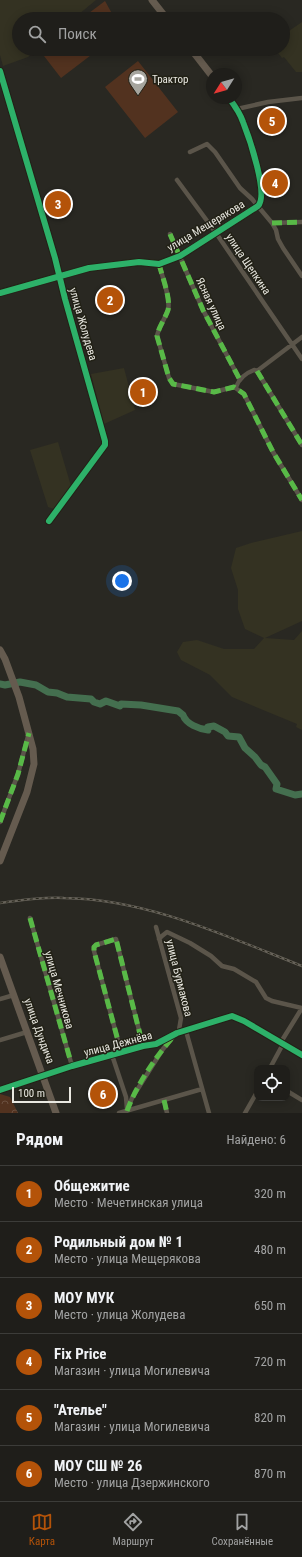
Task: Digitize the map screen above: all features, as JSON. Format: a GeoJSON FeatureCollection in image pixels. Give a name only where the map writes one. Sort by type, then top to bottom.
{"type":"FeatureCollection","features":[{"type":"Feature","properties":{"kind":"street"},"geometry":{"type":"LineString","coordinates":[[152,0],[161,12]]}},
{"type":"Feature","properties":{"kind":"street"},"geometry":{"type":"LineString","coordinates":[[196,56],[206,68]]}},
{"type":"Feature","properties":{"kind":"street","name":"улица Жолудева"},"geometry":{"type":"LineString","coordinates":[[0,71],[105,441],[105,444],[49,521]]}},
{"type":"Feature","properties":{"kind":"street"},"geometry":{"type":"LineString","coordinates":[[237,109],[268,102],[302,98]]}},
{"type":"Feature","properties":{"kind":"street"},"geometry":{"type":"LineString","coordinates":[[233,104],[248,133],[260,179],[262,200],[258,206]]}},
{"type":"Feature","properties":{"kind":"street"},"geometry":{"type":"LineString","coordinates":[[190,152],[204,145],[209,146],[215,152],[240,188],[272,223],[283,248],[302,276]]}},
{"type":"Feature","properties":{"kind":"street","name":"улица Щепкина"},"geometry":{"type":"LineString","coordinates":[[177,180],[216,233],[302,359]]}},
{"type":"Feature","properties":{"kind":"street","name":"улица Мещерякова"},"geometry":{"type":"LineString","coordinates":[[0,293],[89,268],[139,262],[159,264],[180,256],[258,206]]}},
{"type":"Feature","properties":{"kind":"street"},"geometry":{"type":"LineString","coordinates":[[272,223],[302,222]]}},
{"type":"Feature","properties":{"kind":"street","name":"Ясная улица"},"geometry":{"type":"LineString","coordinates":[[170,234],[203,310],[240,380]]}},
{"type":"Feature","properties":{"kind":"street"},"geometry":{"type":"LineString","coordinates":[[159,264],[169,308],[158,329],[157,336],[169,378],[173,384],[207,392],[220,392],[232,387],[244,394],[273,452],[302,500]]}},
{"type":"Feature","properties":{"kind":"street"},"geometry":{"type":"LineString","coordinates":[[236,388],[240,380],[249,372],[254,370],[257,371],[302,337]]}},
{"type":"Feature","properties":{"kind":"street"},"geometry":{"type":"LineString","coordinates":[[257,371],[302,445]]}},
{"type":"Feature","properties":{"kind":"street"},"geometry":{"type":"LineString","coordinates":[[0,650],[12,674],[19,697],[33,749],[34,764],[27,792],[0,861]]}},
{"type":"Feature","properties":{"kind":"street"},"geometry":{"type":"LineString","coordinates":[[0,822],[18,774],[29,733]]}},
{"type":"Feature","properties":{"kind":"street","name":"улица Мечникова"},"geometry":{"type":"LineString","coordinates":[[30,918],[72,1066]]}},
{"type":"Feature","properties":{"kind":"street","name":"улица Бурмакова"},"geometry":{"type":"LineString","coordinates":[[156,927],[181,1018],[180,1027],[177,1034]]}},
{"type":"Feature","properties":{"kind":"street"},"geometry":{"type":"LineString","coordinates":[[159,939],[167,932],[211,956],[222,966],[234,969],[256,982],[266,998],[302,1008],[271,1065]]}},
{"type":"Feature","properties":{"kind":"street"},"geometry":{"type":"LineString","coordinates":[[121,1052],[94,951],[96,944],[116,939],[143,1046]]}},
{"type":"Feature","properties":{"kind":"street","name":"улица Дундича"},"geometry":{"type":"LineString","coordinates":[[0,958],[56,1113]]}},
{"type":"Feature","properties":{"kind":"street"},"geometry":{"type":"LineString","coordinates":[[0,999],[14,994]]}},
{"type":"Feature","properties":{"kind":"street","name":"улица Дежнёва"},"geometry":{"type":"LineString","coordinates":[[0,1090],[72,1066],[143,1046],[156,1044],[177,1034],[232,1016],[244,1021],[302,1055]]}},
{"type":"Feature","properties":{"kind":"street","name":"улица Бурмакова"},"geometry":{"type":"LineString","coordinates":[[186,1031],[209,1113]]}},
{"type":"Feature","properties":{"kind":"street"},"geometry":{"type":"LineString","coordinates":[[0,1040],[28,1032]]}},
{"type":"Feature","properties":{"kind":"street"},"geometry":{"type":"LineString","coordinates":[[127,1112],[132,1098],[163,1049],[177,1034]]}},
{"type":"Feature","properties":{"kind":"street"},"geometry":{"type":"LineString","coordinates":[[112,1055],[126,1098],[127,1112]]}},
{"type":"Feature","properties":{"kind":"street"},"geometry":{"type":"LineString","coordinates":[[119,1113],[127,1112],[202,1089]]}},
{"type":"Feature","properties":{"kind":"street"},"geometry":{"type":"LineString","coordinates":[[290,1093],[302,1100]]}},
{"type":"Feature","properties":{"kind":"street"},"geometry":{"type":"LineString","coordinates":[[247,1112],[254,1098]]}},
{"type":"Feature","properties":{"kind":"street"},"geometry":{"type":"LineString","coordinates":[[164,1100],[167,1113]]}},
{"type":"Feature","properties":{"kind":"shaded area"},"geometry":{"type":"Polygon","coordinates":[[[0,0],[96,0],[81,12],[12,12],[12,56],[29,56],[3,66],[0,55],[0,0]]]}},
{"type":"Feature","properties":{"kind":"shaded area"},"geometry":{"type":"Polygon","coordinates":[[[302,22],[302,72],[296,72],[284,57],[282,58],[280,56],[290,56],[290,30],[302,22]]]}},
{"type":"Feature","properties":{"kind":"shaded area"},"geometry":{"type":"Polygon","coordinates":[[[124,368],[135,410],[104,424],[91,374],[124,368]]]}},
{"type":"Feature","properties":{"kind":"shaded area"},"geometry":{"type":"Polygon","coordinates":[[[58,442],[71,486],[54,509],[48,507],[30,450],[58,442]]]}},
{"type":"Feature","properties":{"kind":"shaded area"},"geometry":{"type":"Polygon","coordinates":[[[302,531],[302,621],[265,638],[294,640],[302,631],[302,730],[296,727],[297,724],[232,697],[210,675],[181,660],[177,652],[183,642],[197,640],[224,649],[254,649],[264,638],[245,629],[238,609],[238,590],[231,568],[236,548],[302,531]]]}},
{"type":"Feature","properties":{"kind":"green space"},"geometry":{"type":"Polygon","coordinates":[[[105,1],[111,12],[90,12],[105,1]]]}},
{"type":"Feature","properties":{"kind":"green space"},"geometry":{"type":"Polygon","coordinates":[[[44,56],[90,56],[61,78],[44,56]]]}},
{"type":"Feature","properties":{"kind":"green space"},"geometry":{"type":"Polygon","coordinates":[[[138,61],[178,112],[145,138],[105,87],[138,61]]]}},
{"type":"Feature","properties":{"kind":"green space"},"geometry":{"type":"Polygon","coordinates":[[[0,1094],[10,1097],[18,1113],[0,1113],[0,1094]]]}},
{"type":"Feature","properties":{"kind":"waterway"},"geometry":{"type":"LineString","coordinates":[[0,684],[5,685],[20,682],[36,685],[48,692],[57,693],[67,697],[91,699],[100,704],[106,701],[120,706],[121,704],[141,705],[178,711],[187,721],[197,727],[208,730],[208,727],[214,726],[225,732],[228,736],[239,737],[245,748],[261,765],[265,767],[277,784],[276,789],[295,795],[302,794]]}},
{"type":"Feature","properties":{"kind":"railway"},"geometry":{"type":"LineString","coordinates":[[0,903],[56,898],[95,900],[126,905],[186,921],[302,966]]}},
{"type":"Feature","properties":{"kind":"marked path"},"geometry":{"type":"LineString","coordinates":[[272,223],[302,222]]}},
{"type":"Feature","properties":{"kind":"marked path"},"geometry":{"type":"LineString","coordinates":[[170,234],[203,310],[240,380]]}},
{"type":"Feature","properties":{"kind":"marked path"},"geometry":{"type":"LineString","coordinates":[[159,264],[169,305],[157,336],[169,378],[173,384],[214,392],[234,387],[244,394],[273,452],[302,500]]}},
{"type":"Feature","properties":{"kind":"marked path"},"geometry":{"type":"LineString","coordinates":[[257,371],[302,445]]}},
{"type":"Feature","properties":{"kind":"marked path"},"geometry":{"type":"LineString","coordinates":[[0,822],[18,774],[29,733]]}},
{"type":"Feature","properties":{"kind":"marked path"},"geometry":{"type":"LineString","coordinates":[[30,918],[72,1066]]}},
{"type":"Feature","properties":{"kind":"marked path"},"geometry":{"type":"LineString","coordinates":[[121,1052],[94,951],[94,947],[96,945],[116,939],[143,1046]]}},
{"type":"Feature","properties":{"kind":"marked path"},"geometry":{"type":"LineString","coordinates":[[127,1111],[135,1092],[146,1073],[172,1038]]}},
{"type":"Feature","properties":{"kind":"marked path"},"geometry":{"type":"LineString","coordinates":[[164,1100],[167,1113]]}},
{"type":"Feature","properties":{"kind":"cycle path"},"geometry":{"type":"LineString","coordinates":[[0,71],[55,258],[105,441],[105,445],[49,521]]}},
{"type":"Feature","properties":{"kind":"cycle path"},"geometry":{"type":"LineString","coordinates":[[0,293],[89,268],[139,262],[159,264],[180,256],[258,206],[261,200],[261,190],[257,166],[242,119],[233,104]]}},
{"type":"Feature","properties":{"kind":"cycle path"},"geometry":{"type":"LineString","coordinates":[[0,1090],[72,1066],[143,1046],[156,1044],[177,1033],[232,1016],[244,1021],[302,1055]]}},
{"type":"Feature","properties":{"kind":"place","name":"Трактор"},"geometry":{"type":"Point","coordinates":[138,96]}},
{"type":"Feature","properties":{"kind":"place","name":"\"Ателье\""},"geometry":{"type":"Point","coordinates":[272,121]}},
{"type":"Feature","properties":{"kind":"place","name":"Fix Price"},"geometry":{"type":"Point","coordinates":[275,183]}},
{"type":"Feature","properties":{"kind":"place","name":"МОУ МУК"},"geometry":{"type":"Point","coordinates":[58,204]}},
{"type":"Feature","properties":{"kind":"place","name":"Родильный дом № 1"},"geometry":{"type":"Point","coordinates":[110,300]}},
{"type":"Feature","properties":{"kind":"place","name":"Общежитие"},"geometry":{"type":"Point","coordinates":[143,392]}},
{"type":"Feature","properties":{"kind":"place","name":"МОУ СШ № 26"},"geometry":{"type":"Point","coordinates":[103,1094]}}]}
